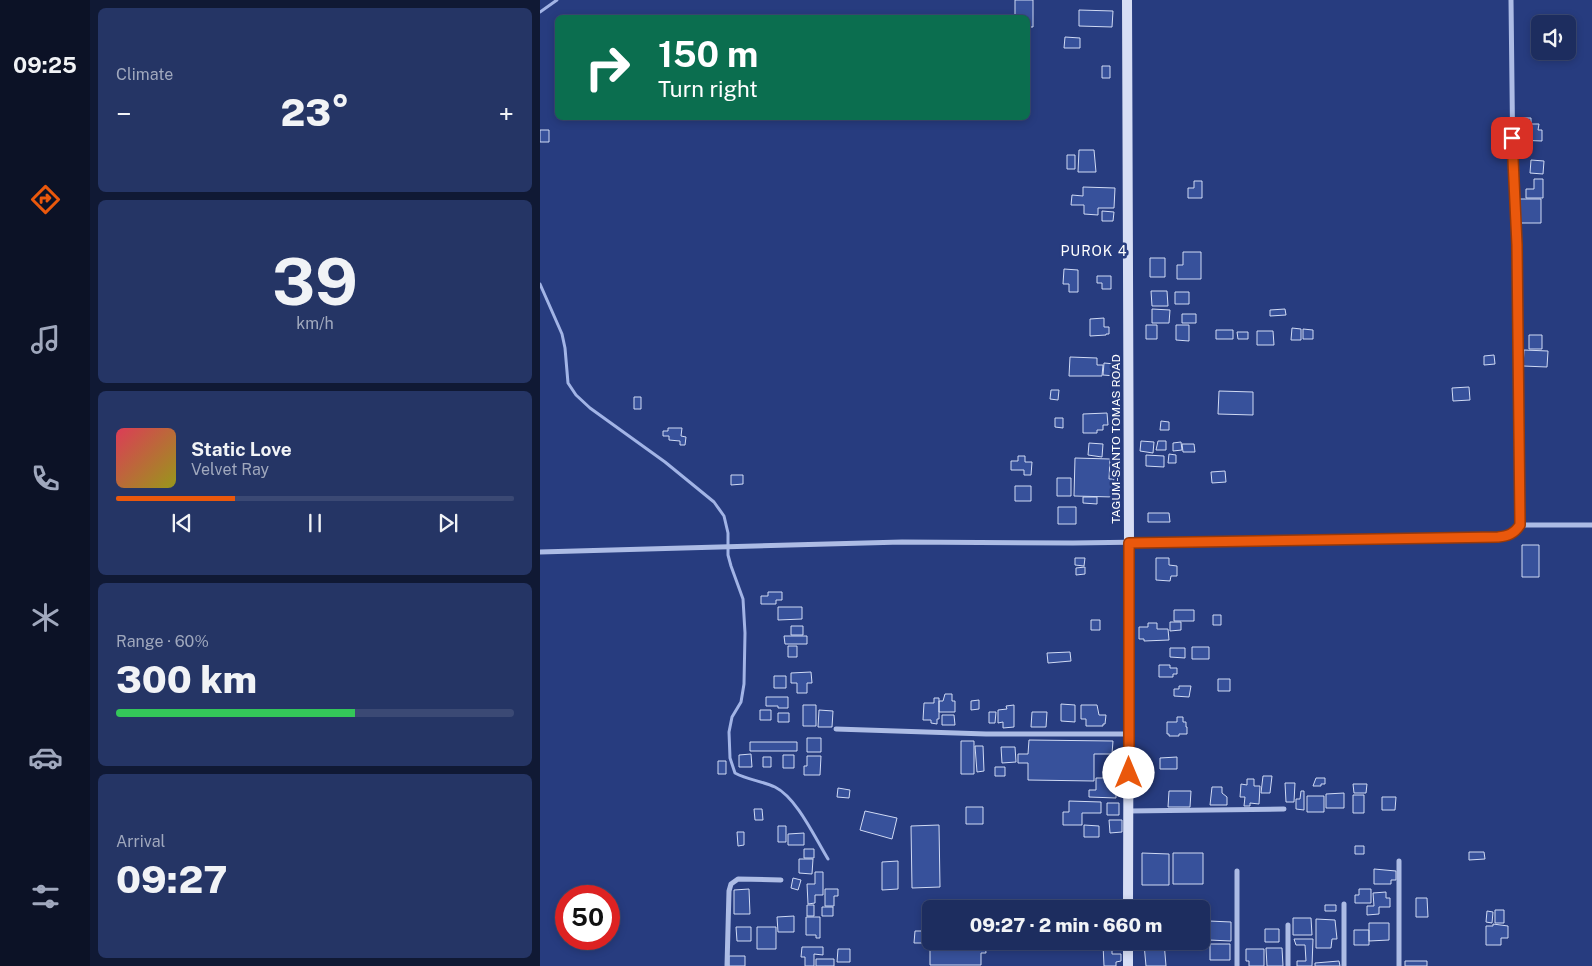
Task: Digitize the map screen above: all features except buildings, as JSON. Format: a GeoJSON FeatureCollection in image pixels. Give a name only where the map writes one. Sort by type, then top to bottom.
{"type":"FeatureCollection","features":[{"type":"Feature","properties":{"kind":"main road","name":"TAGUM-SANTO TOMAS ROAD"},"geometry":{"type":"LineString","coordinates":[[1128,0],[1128,900]]}},
{"type":"Feature","properties":{"kind":"main road"},"geometry":{"type":"LineString","coordinates":[[1128,950],[1128,966]]}},
{"type":"Feature","properties":{"kind":"street"},"geometry":{"type":"LineString","coordinates":[[540,552],[902,542],[1129,543],[1498,537],[1516,531],[1520,525],[1517,245],[1513,163],[1511,0]]}},
{"type":"Feature","properties":{"kind":"street"},"geometry":{"type":"LineString","coordinates":[[1520,525],[1592,525]]}},
{"type":"Feature","properties":{"kind":"street"},"geometry":{"type":"LineString","coordinates":[[836,729],[986,734],[1129,734]]}},
{"type":"Feature","properties":{"kind":"street"},"geometry":{"type":"LineString","coordinates":[[1128,811],[1284,809]]}},
{"type":"Feature","properties":{"kind":"street"},"geometry":{"type":"LineString","coordinates":[[1398,861],[1399,966]]}},
{"type":"Feature","properties":{"kind":"street"},"geometry":{"type":"LineString","coordinates":[[1237,871],[1237,966]]}},
{"type":"Feature","properties":{"kind":"street"},"geometry":{"type":"LineString","coordinates":[[727,966],[729,891],[732,884],[738,879],[781,880]]}},
{"type":"Feature","properties":{"kind":"street"},"geometry":{"type":"LineString","coordinates":[[1344,904],[1344,966]]}},
{"type":"Feature","properties":{"kind":"street"},"geometry":{"type":"LineString","coordinates":[[1288,925],[1288,966]]}},
{"type":"Feature","properties":{"kind":"waterway"},"geometry":{"type":"LineString","coordinates":[[540,12],[557,0]]}},
{"type":"Feature","properties":{"kind":"waterway"},"geometry":{"type":"LineString","coordinates":[[540,284],[562,334],[568,383],[576,395],[590,408],[665,462],[714,502],[724,516],[728,533],[728,555],[743,599],[745,633],[744,684],[741,702],[732,717],[729,732],[730,758],[735,773],[775,787],[791,800],[805,819],[828,859]]}},
{"type":"Feature","properties":{"kind":"district","name":"PUROK 4"},"geometry":{"type":"Point","coordinates":[1094,251]}},
{"type":"Feature","properties":{"kind":"route"},"geometry":{"type":"LineString","coordinates":[[1129,773],[1129,543],[1498,537],[1516,531],[1520,525],[1517,245],[1512,138]]}}]}
